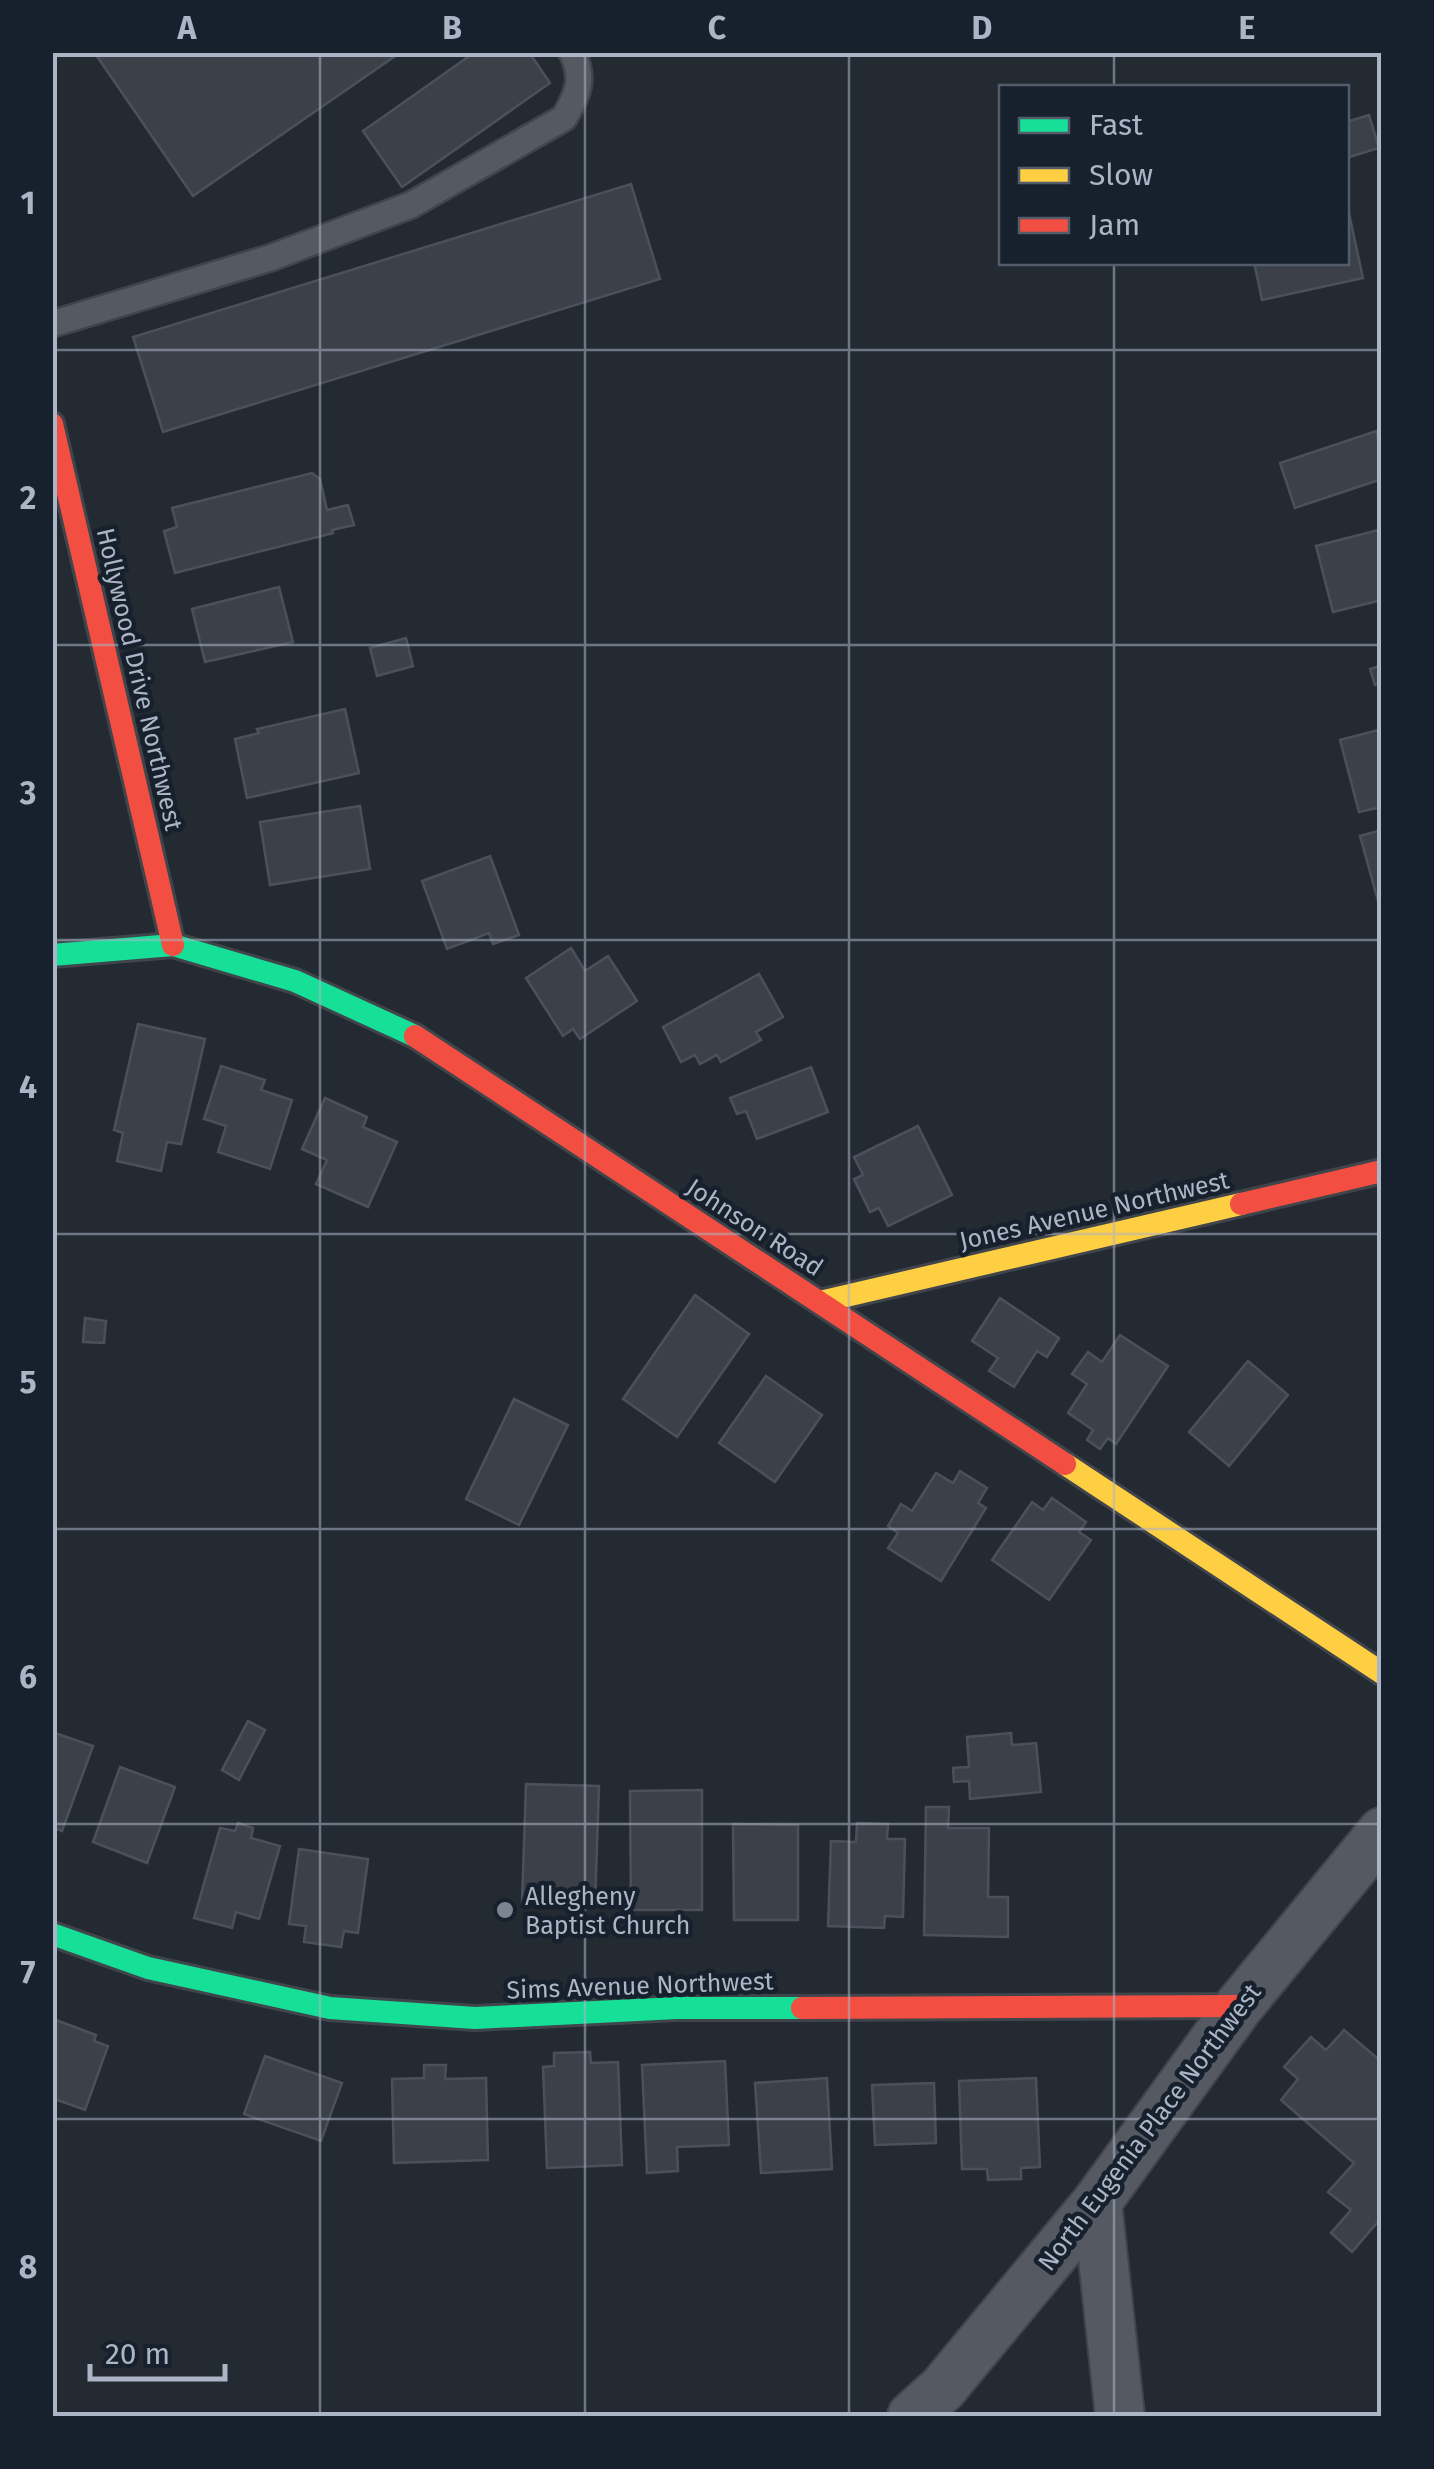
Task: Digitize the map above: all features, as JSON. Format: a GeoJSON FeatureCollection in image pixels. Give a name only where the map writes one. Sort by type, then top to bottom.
{"type":"FeatureCollection","features":[{"type":"Feature","properties":{"kind":"street","name":"Hollywood Drive Northwest"},"geometry":{"type":"LineString","coordinates":[[52,424],[173,946]]}},
{"type":"Feature","properties":{"kind":"street","name":"Johnson Road"},"geometry":{"type":"LineString","coordinates":[[52,955],[173,946],[295,981],[410,1034],[1382,1673]]}},
{"type":"Feature","properties":{"kind":"street","name":"Jones Avenue Northwest"},"geometry":{"type":"LineString","coordinates":[[820,1302],[1382,1171]]}},
{"type":"Feature","properties":{"kind":"street","name":"North Eugenia Place Northwest"},"geometry":{"type":"LineString","coordinates":[[912,2416],[943,2388],[1097,2202],[1239,2006],[1382,1832]]}},
{"type":"Feature","properties":{"kind":"street","name":"Sims Avenue Northwest"},"geometry":{"type":"LineString","coordinates":[[52,1934],[148,1968],[330,2008],[475,2018],[677,2008],[1239,2006]]}},
{"type":"Feature","properties":{"kind":"street"},"geometry":{"type":"LineString","coordinates":[[1097,2202],[1120,2416]]}},
{"type":"Feature","properties":{"kind":"lane"},"geometry":{"type":"LineString","coordinates":[[52,324],[270,258],[410,205],[564,118],[579,93],[581,73],[572,52]]}},
{"type":"Feature","properties":{"kind":"building"},"geometry":{"type":"Polygon","coordinates":[[[94,52],[401,52],[193,196],[94,52]]]}},
{"type":"Feature","properties":{"kind":"building"},"geometry":{"type":"Polygon","coordinates":[[[475,52],[529,52],[550,83],[402,187],[363,131],[475,52]]]}},
{"type":"Feature","properties":{"kind":"building"},"geometry":{"type":"Polygon","coordinates":[[[1369,115],[1379,148],[1349,157],[1349,121],[1369,115]]]}},
{"type":"Feature","properties":{"kind":"building"},"geometry":{"type":"Polygon","coordinates":[[[631,184],[660,279],[163,432],[133,337],[631,184]]]}},
{"type":"Feature","properties":{"kind":"building"},"geometry":{"type":"Polygon","coordinates":[[[1349,213],[1363,278],[1262,300],[1255,265],[1349,265],[1349,213]]]}},
{"type":"Feature","properties":{"kind":"building"},"geometry":{"type":"Polygon","coordinates":[[[1376,431],[1378,439],[1382,438],[1382,479],[1295,508],[1280,463],[1376,431]]]}},
{"type":"Feature","properties":{"kind":"building"},"geometry":{"type":"Polygon","coordinates":[[[312,473],[320,479],[327,510],[348,505],[354,525],[175,573],[164,531],[177,527],[172,508],[312,473]]]}},
{"type":"Feature","properties":{"kind":"building"},"geometry":{"type":"Polygon","coordinates":[[[1382,529],[1382,600],[1333,612],[1316,546],[1382,529]]]}},
{"type":"Feature","properties":{"kind":"building"},"geometry":{"type":"Polygon","coordinates":[[[279,587],[293,642],[205,662],[192,609],[279,587]]]}},
{"type":"Feature","properties":{"kind":"building"},"geometry":{"type":"Polygon","coordinates":[[[406,638],[413,666],[377,676],[370,648],[406,638]]]}},
{"type":"Feature","properties":{"kind":"building"},"geometry":{"type":"Polygon","coordinates":[[[1382,665],[1382,682],[1375,685],[1370,669],[1382,665]]]}},
{"type":"Feature","properties":{"kind":"building"},"geometry":{"type":"Polygon","coordinates":[[[345,709],[359,773],[247,798],[235,739],[259,733],[257,729],[345,709]]]}},
{"type":"Feature","properties":{"kind":"building"},"geometry":{"type":"Polygon","coordinates":[[[1382,729],[1382,807],[1359,812],[1340,740],[1382,729]]]}},
{"type":"Feature","properties":{"kind":"building"},"geometry":{"type":"Polygon","coordinates":[[[360,806],[370,869],[270,885],[260,822],[360,806]]]}},
{"type":"Feature","properties":{"kind":"building"},"geometry":{"type":"Polygon","coordinates":[[[1382,830],[1382,907],[1380,908],[1360,836],[1382,830]]]}},
{"type":"Feature","properties":{"kind":"building"},"geometry":{"type":"Polygon","coordinates":[[[490,856],[519,935],[493,944],[489,933],[447,949],[422,881],[490,856]]]}},
{"type":"Feature","properties":{"kind":"building"},"geometry":{"type":"Polygon","coordinates":[[[571,948],[585,971],[608,956],[637,1001],[580,1039],[573,1029],[563,1036],[526,978],[571,948]]]}},
{"type":"Feature","properties":{"kind":"building"},"geometry":{"type":"Polygon","coordinates":[[[759,974],[783,1017],[756,1032],[761,1040],[721,1062],[717,1055],[700,1064],[695,1055],[681,1062],[663,1027],[759,974]]]}},
{"type":"Feature","properties":{"kind":"building"},"geometry":{"type":"Polygon","coordinates":[[[138,1024],[205,1039],[181,1144],[167,1142],[161,1171],[117,1161],[123,1133],[114,1130],[138,1024]]]}},
{"type":"Feature","properties":{"kind":"building"},"geometry":{"type":"Polygon","coordinates":[[[221,1066],[265,1080],[261,1090],[292,1100],[270,1169],[218,1152],[226,1126],[204,1119],[221,1066]]]}},
{"type":"Feature","properties":{"kind":"building"},"geometry":{"type":"Polygon","coordinates":[[[811,1067],[828,1112],[757,1139],[746,1111],[737,1114],[730,1098],[811,1067]]]}},
{"type":"Feature","properties":{"kind":"building"},"geometry":{"type":"Polygon","coordinates":[[[325,1098],[367,1117],[363,1127],[397,1142],[368,1207],[316,1184],[327,1160],[302,1149],[325,1098]]]}},
{"type":"Feature","properties":{"kind":"building"},"geometry":{"type":"Polygon","coordinates":[[[918,1126],[952,1195],[888,1226],[879,1208],[870,1212],[854,1179],[863,1175],[854,1157],[918,1126]]]}},
{"type":"Feature","properties":{"kind":"building"},"geometry":{"type":"Polygon","coordinates":[[[695,1295],[749,1334],[677,1437],[623,1399],[695,1295]]]}},
{"type":"Feature","properties":{"kind":"building"},"geometry":{"type":"Polygon","coordinates":[[[1000,1298],[1059,1338],[1047,1357],[1037,1351],[1014,1387],[989,1371],[998,1358],[972,1341],[1000,1298]]]}},
{"type":"Feature","properties":{"kind":"building"},"geometry":{"type":"Polygon","coordinates":[[[85,1318],[106,1321],[104,1343],[83,1342],[85,1318]]]}},
{"type":"Feature","properties":{"kind":"building"},"geometry":{"type":"Polygon","coordinates":[[[1120,1335],[1168,1366],[1116,1444],[1108,1438],[1100,1449],[1087,1440],[1093,1430],[1068,1413],[1087,1384],[1072,1374],[1088,1352],[1102,1362],[1120,1335]]]}},
{"type":"Feature","properties":{"kind":"building"},"geometry":{"type":"Polygon","coordinates":[[[1248,1361],[1288,1395],[1229,1466],[1189,1432],[1248,1361]]]}},
{"type":"Feature","properties":{"kind":"building"},"geometry":{"type":"Polygon","coordinates":[[[766,1376],[822,1415],[775,1482],[719,1443],[766,1376]]]}},
{"type":"Feature","properties":{"kind":"building"},"geometry":{"type":"Polygon","coordinates":[[[514,1399],[568,1425],[519,1525],[466,1499],[514,1399]]]}},
{"type":"Feature","properties":{"kind":"building"},"geometry":{"type":"Polygon","coordinates":[[[960,1471],[987,1488],[978,1503],[986,1508],[941,1581],[888,1548],[898,1533],[888,1526],[901,1504],[912,1511],[936,1473],[953,1483],[960,1471]]]}},
{"type":"Feature","properties":{"kind":"building"},"geometry":{"type":"Polygon","coordinates":[[[1052,1498],[1086,1522],[1079,1532],[1091,1540],[1049,1600],[992,1560],[1032,1502],[1043,1510],[1052,1498]]]}},
{"type":"Feature","properties":{"kind":"building"},"geometry":{"type":"Polygon","coordinates":[[[248,1721],[265,1730],[239,1780],[222,1770],[248,1721]]]}},
{"type":"Feature","properties":{"kind":"building"},"geometry":{"type":"Polygon","coordinates":[[[52,1732],[93,1746],[62,1831],[52,1827],[52,1732]]]}},
{"type":"Feature","properties":{"kind":"building"},"geometry":{"type":"Polygon","coordinates":[[[1011,1733],[1012,1745],[1036,1743],[1041,1792],[970,1799],[969,1781],[954,1782],[953,1768],[969,1767],[967,1737],[1011,1733]]]}},
{"type":"Feature","properties":{"kind":"building"},"geometry":{"type":"Polygon","coordinates":[[[120,1767],[175,1787],[147,1863],[93,1842],[120,1767]]]}},
{"type":"Feature","properties":{"kind":"building"},"geometry":{"type":"Polygon","coordinates":[[[526,1784],[599,1786],[595,1905],[522,1903],[526,1784]]]}},
{"type":"Feature","properties":{"kind":"building"},"geometry":{"type":"Polygon","coordinates":[[[702,1790],[702,1910],[631,1910],[630,1791],[702,1790]]]}},
{"type":"Feature","properties":{"kind":"building"},"geometry":{"type":"Polygon","coordinates":[[[926,1807],[949,1807],[948,1828],[989,1828],[988,1897],[1008,1897],[1008,1937],[924,1935],[926,1807]]]}},
{"type":"Feature","properties":{"kind":"building"},"geometry":{"type":"Polygon","coordinates":[[[238,1823],[253,1828],[251,1838],[280,1846],[259,1919],[236,1912],[232,1928],[194,1918],[220,1828],[235,1831],[238,1823]]]}},
{"type":"Feature","properties":{"kind":"building"},"geometry":{"type":"Polygon","coordinates":[[[857,1823],[888,1824],[887,1839],[905,1839],[903,1917],[885,1916],[884,1928],[828,1926],[831,1841],[856,1842],[857,1823]]]}},
{"type":"Feature","properties":{"kind":"building"},"geometry":{"type":"Polygon","coordinates":[[[733,1824],[798,1825],[798,1920],[734,1920],[733,1824]]]}},
{"type":"Feature","properties":{"kind":"building"},"geometry":{"type":"Polygon","coordinates":[[[299,1849],[368,1859],[358,1933],[344,1931],[341,1947],[304,1942],[306,1926],[289,1924],[299,1849]]]}},
{"type":"Feature","properties":{"kind":"building"},"geometry":{"type":"Polygon","coordinates":[[[56,2020],[96,2035],[94,2041],[108,2046],[85,2110],[52,2098],[52,2025],[56,2020]]]}},
{"type":"Feature","properties":{"kind":"building"},"geometry":{"type":"Polygon","coordinates":[[[1344,2030],[1382,2062],[1382,2217],[1352,2252],[1331,2233],[1351,2210],[1328,2192],[1354,2163],[1281,2100],[1298,2079],[1284,2067],[1311,2037],[1326,2050],[1344,2030]]]}},
{"type":"Feature","properties":{"kind":"building"},"geometry":{"type":"Polygon","coordinates":[[[590,2052],[591,2063],[618,2062],[622,2165],[547,2168],[543,2067],[554,2066],[554,2053],[590,2052]]]}},
{"type":"Feature","properties":{"kind":"building"},"geometry":{"type":"Polygon","coordinates":[[[265,2056],[342,2083],[321,2141],[244,2114],[265,2056]]]}},
{"type":"Feature","properties":{"kind":"building"},"geometry":{"type":"Polygon","coordinates":[[[725,2061],[729,2145],[677,2147],[678,2171],[647,2173],[642,2065],[725,2061]]]}},
{"type":"Feature","properties":{"kind":"building"},"geometry":{"type":"Polygon","coordinates":[[[424,2065],[446,2065],[445,2079],[486,2078],[488,2160],[394,2163],[392,2079],[424,2078],[424,2065]]]}},
{"type":"Feature","properties":{"kind":"building"},"geometry":{"type":"Polygon","coordinates":[[[827,2078],[832,2169],[761,2173],[755,2083],[827,2078]]]}},
{"type":"Feature","properties":{"kind":"building"},"geometry":{"type":"Polygon","coordinates":[[[1036,2078],[1040,2167],[1021,2168],[1021,2179],[988,2180],[987,2169],[962,2169],[959,2081],[1036,2078]]]}},
{"type":"Feature","properties":{"kind":"building"},"geometry":{"type":"Polygon","coordinates":[[[934,2083],[936,2143],[875,2145],[872,2085],[934,2083]]]}},
{"type":"Feature","properties":{"kind":"traffic: fast"},"geometry":{"type":"LineString","coordinates":[[52,955],[173,945],[295,981],[415,1036]]}},
{"type":"Feature","properties":{"kind":"traffic: fast"},"geometry":{"type":"LineString","coordinates":[[52,1934],[148,1968],[330,2008],[475,2018],[677,2008],[802,2008]]}},
{"type":"Feature","properties":{"kind":"traffic: slow"},"geometry":{"type":"LineString","coordinates":[[820,1302],[1241,1204]]}},
{"type":"Feature","properties":{"kind":"traffic: slow"},"geometry":{"type":"LineString","coordinates":[[1065,1464],[1382,1673]]}},
{"type":"Feature","properties":{"kind":"traffic: jam"},"geometry":{"type":"LineString","coordinates":[[52,424],[173,945]]}},
{"type":"Feature","properties":{"kind":"traffic: jam"},"geometry":{"type":"LineString","coordinates":[[415,1036],[1065,1464]]}},
{"type":"Feature","properties":{"kind":"traffic: jam"},"geometry":{"type":"LineString","coordinates":[[1241,1204],[1382,1171]]}},
{"type":"Feature","properties":{"kind":"traffic: jam"},"geometry":{"type":"LineString","coordinates":[[802,2008],[1239,2006]]}},
{"type":"Feature","properties":{"kind":"place","name":"Allegheny Baptist Church"},"geometry":{"type":"Point","coordinates":[505,1910]}}]}
